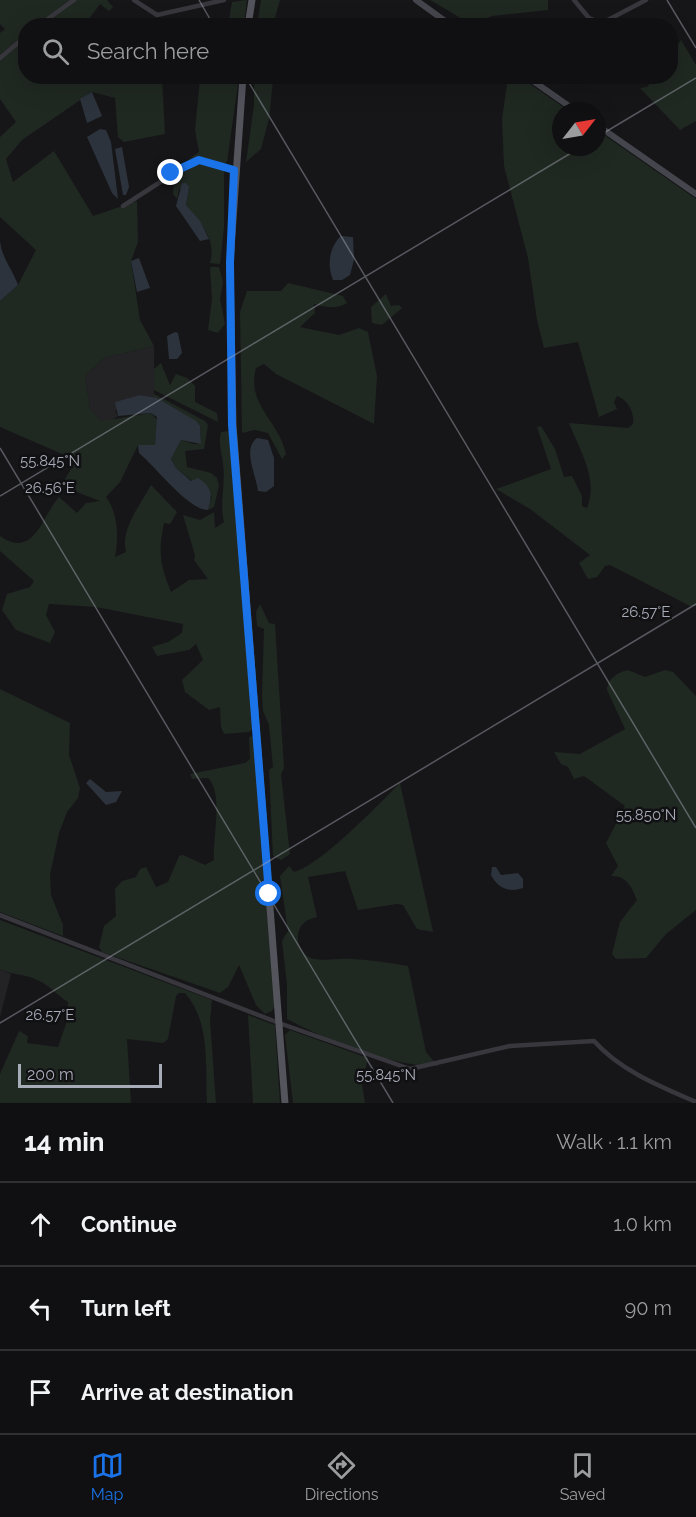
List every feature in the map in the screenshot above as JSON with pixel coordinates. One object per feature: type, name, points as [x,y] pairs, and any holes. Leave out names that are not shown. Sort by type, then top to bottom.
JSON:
[{"type":"main road","points":[[250,18],[252,0]]},
{"type":"main road","points":[[416,0],[441,18]]},
{"type":"main road","points":[[242,84],[234,170],[230,263],[232,425],[285,1103]]},
{"type":"main road","points":[[537,84],[563,102]]},
{"type":"main road","points":[[606,131],[696,194]]},
{"type":"street","points":[[49,18],[74,0]]},
{"type":"street","points":[[134,0],[157,15],[224,0]]},
{"type":"street","points":[[574,0],[589,18]]},
{"type":"street","points":[[613,18],[646,0]]},
{"type":"street","points":[[0,58],[18,43]]},
{"type":"street","points":[[123,206],[193,161],[206,161],[225,169],[234,170]]},
{"type":"street","points":[[0,915],[279,1023],[410,1069],[510,1046],[594,1041],[605,1053],[646,1080],[696,1102]]},
{"type":"shaded area","points":[[0,0],[107,0],[113,7],[109,11],[100,4],[90,18],[18,18],[18,40],[0,55],[0,33],[5,29],[0,24]]},
{"type":"shaded area","points":[[247,0],[245,18],[229,18],[232,2]]},
{"type":"shaded area","points":[[261,0],[280,0],[275,18],[258,18]]},
{"type":"shaded area","points":[[430,0],[548,0],[548,10],[487,18],[461,18]]},
{"type":"shaded area","points":[[681,40],[696,65],[696,121],[680,130],[640,88],[647,87],[649,84],[678,84],[678,44]]},
{"type":"shaded area","points":[[18,44],[18,84],[162,84],[165,134],[124,142],[118,137],[115,98],[92,92],[22,140],[6,159],[13,182],[54,151],[93,216],[137,201],[138,242],[131,261],[140,320],[154,346],[104,358],[85,376],[90,409],[102,421],[151,413],[158,421],[155,445],[138,445],[120,482],[106,497],[113,510],[116,526],[115,557],[126,552],[126,534],[137,508],[151,485],[177,512],[170,524],[164,523],[161,542],[162,566],[171,592],[189,580],[208,579],[194,560],[195,555],[183,515],[200,520],[214,512],[215,528],[224,522],[222,507],[224,472],[220,441],[221,432],[229,431],[254,728],[249,732],[224,734],[221,727],[220,707],[209,710],[185,692],[182,680],[203,660],[196,644],[189,650],[157,656],[152,647],[168,642],[182,633],[183,624],[96,607],[49,604],[46,615],[55,632],[50,643],[16,630],[2,610],[7,594],[30,587],[34,581],[0,551],[0,536],[12,542],[21,543],[29,539],[36,533],[59,497],[77,513],[86,503],[100,501],[61,486],[71,469],[69,457],[0,427],[0,301],[18,285],[36,250],[0,217],[0,137],[16,122],[0,99],[0,60]]},
{"type":"shaded area","points":[[200,84],[238,84],[227,162],[224,164],[224,227],[220,264],[210,263],[212,254],[209,238],[186,205],[189,187],[179,189],[177,199],[173,194],[175,180],[180,169],[199,152],[195,130]]},
{"type":"shaded area","points":[[254,84],[273,84],[269,119],[261,149],[246,162],[254,105]]},
{"type":"shaded area","points":[[507,84],[530,84],[556,102],[552,102],[552,156],[606,156],[606,136],[696,199],[696,606],[690,606],[610,565],[605,566],[597,577],[588,579],[579,563],[590,555],[530,509],[496,489],[551,469],[537,427],[541,426],[555,449],[564,477],[572,476],[582,496],[582,506],[587,508],[591,486],[589,475],[569,423],[628,428],[633,424],[632,411],[617,396],[614,402],[617,409],[599,417],[578,342],[544,348],[537,320],[528,258],[504,166],[502,119]]},
{"type":"shaded area","points":[[92,92],[102,116],[87,123],[80,99]]},
{"type":"shaded area","points":[[100,129],[106,130],[111,142],[118,199],[112,193],[87,137]]},
{"type":"shaded area","points":[[122,147],[129,187],[126,195],[123,195],[115,149]]},
{"type":"shaded area","points":[[182,183],[186,183],[189,187],[186,205],[200,221],[209,239],[200,241],[176,206]]},
{"type":"shaded area","points":[[341,236],[353,237],[354,260],[350,275],[342,280],[333,280],[330,256]]},
{"type":"shaded area","points":[[0,241],[18,285],[0,301]]},
{"type":"shaded area","points":[[139,258],[150,288],[137,292],[131,261]]},
{"type":"shaded area","points":[[210,267],[219,267],[223,282],[220,299],[225,324],[218,333],[208,330],[212,299]]},
{"type":"shaded area","points":[[288,283],[343,296],[347,303],[339,307],[314,304],[315,313],[300,327],[339,335],[359,328],[368,332],[377,376],[374,424],[276,374],[264,364],[256,368],[255,392],[282,442],[286,454],[282,459],[268,433],[255,430],[242,433],[240,312],[247,291],[281,291]]},
{"type":"shaded area","points":[[386,294],[391,306],[399,305],[402,308],[382,325],[372,323],[371,307]]},
{"type":"shaded area","points":[[178,333],[182,353],[177,359],[169,359],[167,336]]},
{"type":"shaded area","points":[[154,346],[154,398],[140,395],[115,411],[118,416],[111,421],[102,421],[90,409],[85,376],[104,358]]},
{"type":"shaded area","points":[[161,363],[170,385],[176,374],[187,378],[195,386],[195,402],[217,413],[218,422],[154,390],[154,369]]},
{"type":"shaded area","points":[[154,394],[205,421],[208,425],[204,449],[185,451],[187,467],[211,473],[217,478],[219,486],[214,507],[208,510],[212,497],[176,468],[171,459],[181,440],[201,444],[200,426],[154,398]]},
{"type":"shaded area","points":[[140,395],[157,398],[196,421],[200,426],[201,444],[181,440],[171,459],[176,468],[191,481],[198,478],[209,488],[211,500],[208,510],[200,508],[182,496],[139,453],[138,445],[155,445],[157,417],[151,413],[118,416],[115,402]]},
{"type":"shaded area","points":[[257,438],[268,440],[274,458],[274,486],[266,492],[258,491],[251,462],[251,449]]},
{"type":"shaded area","points":[[260,604],[269,623],[275,624],[284,768],[281,774],[290,854],[281,860],[273,856],[269,770],[273,767],[269,725],[263,711],[264,629],[257,626],[256,612]]},
{"type":"shaded area","points":[[628,670],[645,677],[665,670],[673,672],[696,696],[696,910],[666,934],[646,958],[616,959],[612,954],[620,922],[637,900],[625,880],[611,876],[618,866],[606,843],[625,806],[584,776],[574,779],[568,767],[561,764],[554,752],[580,754],[625,729],[607,686],[620,672]]},
{"type":"shaded area","points":[[0,689],[70,723],[69,755],[80,788],[78,798],[67,812],[59,833],[50,875],[51,895],[63,925],[63,936],[0,912]]},
{"type":"shaded area","points":[[254,736],[275,1005],[272,1011],[265,1014],[256,1005],[239,965],[228,987],[220,993],[102,952],[99,947],[104,926],[116,916],[115,889],[122,881],[136,877],[140,869],[146,867],[156,887],[168,882],[179,856],[183,855],[205,865],[214,860],[216,805],[213,785],[208,778],[192,779],[190,774],[245,763],[250,759],[249,737]]},
{"type":"shaded area","points":[[90,779],[106,792],[122,791],[116,802],[106,805],[86,783]]},
{"type":"shaded area","points":[[400,783],[433,932],[417,929],[403,905],[358,910],[345,871],[308,877],[317,917],[302,925],[298,939],[303,952],[314,959],[359,959],[408,966],[426,1052],[438,1066],[401,1062],[361,1051],[321,1036],[287,1019],[287,985],[282,941],[288,931],[280,876],[289,866],[294,872],[334,847]]},
{"type":"shaded area","points":[[492,867],[496,867],[501,875],[518,873],[523,879],[523,888],[508,890],[500,886],[491,875]]},
{"type":"shaded area","points":[[0,920],[212,1000],[210,1021],[216,1103],[207,1103],[205,1045],[199,1018],[185,993],[179,993],[176,996],[168,1039],[163,1043],[127,1039],[131,1103],[0,1103],[0,1074],[19,1031],[28,1036],[27,1043],[58,1047],[67,1021],[68,1002],[42,982],[0,969]]},
{"type":"shaded area","points":[[0,969],[11,974],[0,1017]]},
{"type":"shaded area","points":[[248,1015],[275,1025],[280,1103],[253,1103]]},
{"type":"shaded area","points":[[290,1030],[368,1058],[362,1084],[365,1103],[293,1103],[285,1035]]},
{"type":"route","points":[[171,173],[199,160],[234,170],[230,263],[232,425],[269,894]]}]
